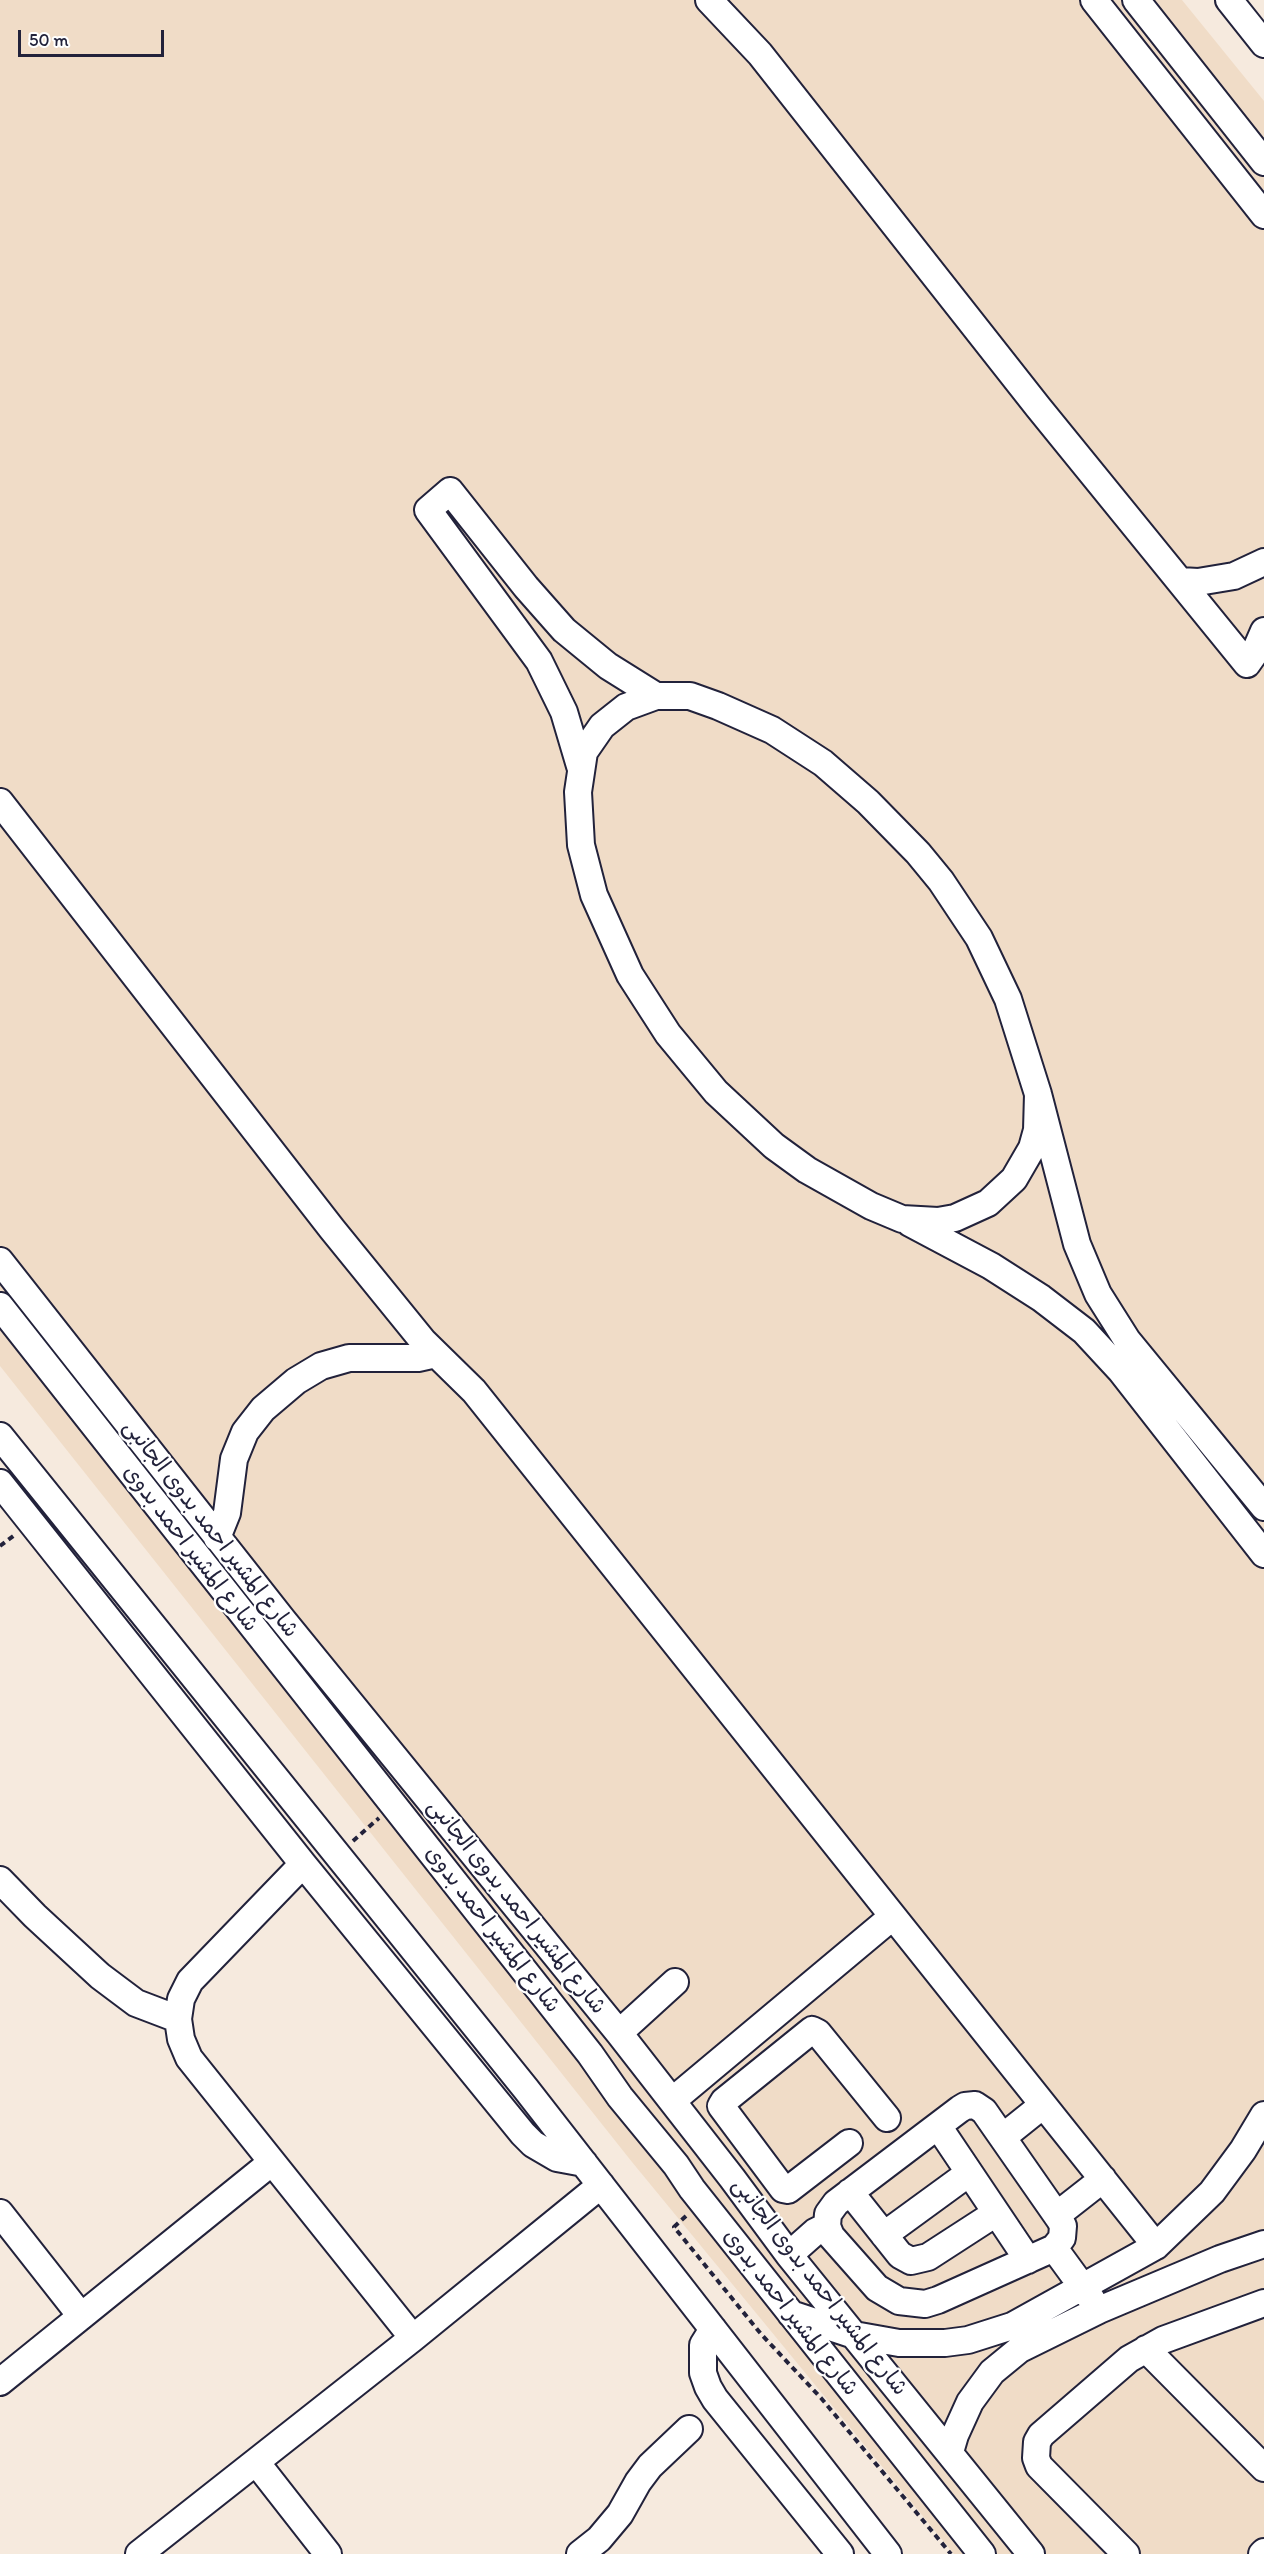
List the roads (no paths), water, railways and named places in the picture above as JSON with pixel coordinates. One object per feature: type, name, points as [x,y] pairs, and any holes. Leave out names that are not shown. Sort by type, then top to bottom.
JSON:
[{"type":"street","points":[[709,0],[760,54],[1038,407],[1247,664],[1264,631]]},
{"type":"street","points":[[1094,0],[1264,215]]},
{"type":"street","points":[[1136,0],[1264,162]]},
{"type":"street","points":[[1229,0],[1264,44]]},
{"type":"street","points":[[580,766],[564,712],[539,661],[428,510],[450,491],[557,623],[585,649],[631,682],[656,696]]},
{"type":"street","points":[[1180,582],[1198,582],[1233,576],[1264,562]]},
{"type":"street","points":[[502,609],[526,587]]},
{"type":"street","points":[[1264,1507],[1127,1340],[1098,1294],[1077,1244],[1038,1095],[1008,999],[989,958],[941,881],[902,836],[823,763],[772,730],[690,696],[656,696],[626,707],[602,726],[584,752],[580,766],[578,792],[580,836],[586,870],[594,895],[630,975],[668,1034],[716,1092],[774,1146],[838,1189],[902,1219],[991,1266],[1041,1298],[1084,1331],[1122,1371],[1264,1554]]},
{"type":"street","points":[[0,802],[332,1229],[436,1354],[474,1391],[1156,2246]]},
{"type":"street","points":[[902,1219],[938,1221],[955,1218],[988,1203],[1002,1192],[1014,1179],[1032,1148],[1037,1130],[1038,1095]]},
{"type":"street","name":"شارع المشير احمد بدوى الجانبى","points":[[0,1261],[282,1620],[618,2033],[732,2178],[789,2255],[1030,2554]]},
{"type":"street","name":"شارع المشير احمد بدوى","points":[[0,1306],[590,2054],[702,2202],[982,2554]]},
{"type":"street","points":[[217,1538],[227,1513],[234,1459],[245,1432],[263,1409],[296,1381],[321,1366],[349,1358],[418,1358],[436,1354]]},
{"type":"street","points":[[0,1436],[453,1997],[888,2554]]},
{"type":"street","points":[[0,1483],[427,2019],[533,2144],[557,2158],[584,2163]]},
{"type":"street","points":[[259,1637],[282,1620]]},
{"type":"street","points":[[303,1864],[190,1981],[181,1999],[178,2019],[181,2039],[189,2058],[413,2338]]},
{"type":"street","points":[[0,1880],[100,1976],[136,2003],[178,2019]]},
{"type":"street","points":[[672,2101],[892,1917]]},
{"type":"street","points":[[618,2033],[675,1982]]},
{"type":"street","points":[[427,2019],[453,1997]]},
{"type":"street","points":[[849,2143],[788,2190],[778,2184],[721,2106],[724,2101],[812,2030],[818,2033],[887,2118]]},
{"type":"street","points":[[975,2105],[984,2111],[1003,2137],[1063,2226],[1063,2232],[1054,2248],[938,2300],[912,2304],[893,2299],[877,2288],[831,2236],[827,2226],[831,2208],[965,2106],[975,2105]]},
{"type":"street","points":[[1003,2137],[1043,2105]]},
{"type":"street","points":[[791,2314],[876,2340],[910,2344],[968,2340],[1012,2326],[1156,2246],[1212,2192],[1243,2150],[1264,2115]]},
{"type":"street","points":[[938,2126],[1028,2260]]},
{"type":"street","points":[[732,2178],[757,2157]]},
{"type":"street","points":[[0,2382],[272,2162]]},
{"type":"street","points":[[884,2235],[969,2173]]},
{"type":"street","points":[[1057,2215],[1103,2179]]},
{"type":"street","points":[[140,2554],[413,2338],[601,2185]]},
{"type":"street","points":[[850,2192],[905,2258],[922,2260],[996,2213]]},
{"type":"street","points":[[0,2213],[81,2316]]},
{"type":"street","points":[[789,2255],[815,2232],[827,2226]]},
{"type":"street","points":[[950,2452],[958,2426],[970,2402],[999,2366],[1036,2339],[1220,2259],[1264,2244]]},
{"type":"street","points":[[1054,2248],[1099,2310]]},
{"type":"street","points":[[1126,2554],[1040,2466],[1036,2450],[1041,2435],[1129,2359],[1163,2340],[1264,2303]]},
{"type":"street","points":[[713,2329],[703,2346],[703,2373],[708,2387],[715,2399],[840,2554]]},
{"type":"street","points":[[1146,2349],[1264,2468]]},
{"type":"street","points":[[580,2554],[599,2539],[620,2514],[650,2466],[689,2429]]},
{"type":"street","points":[[256,2462],[328,2554]]}]
